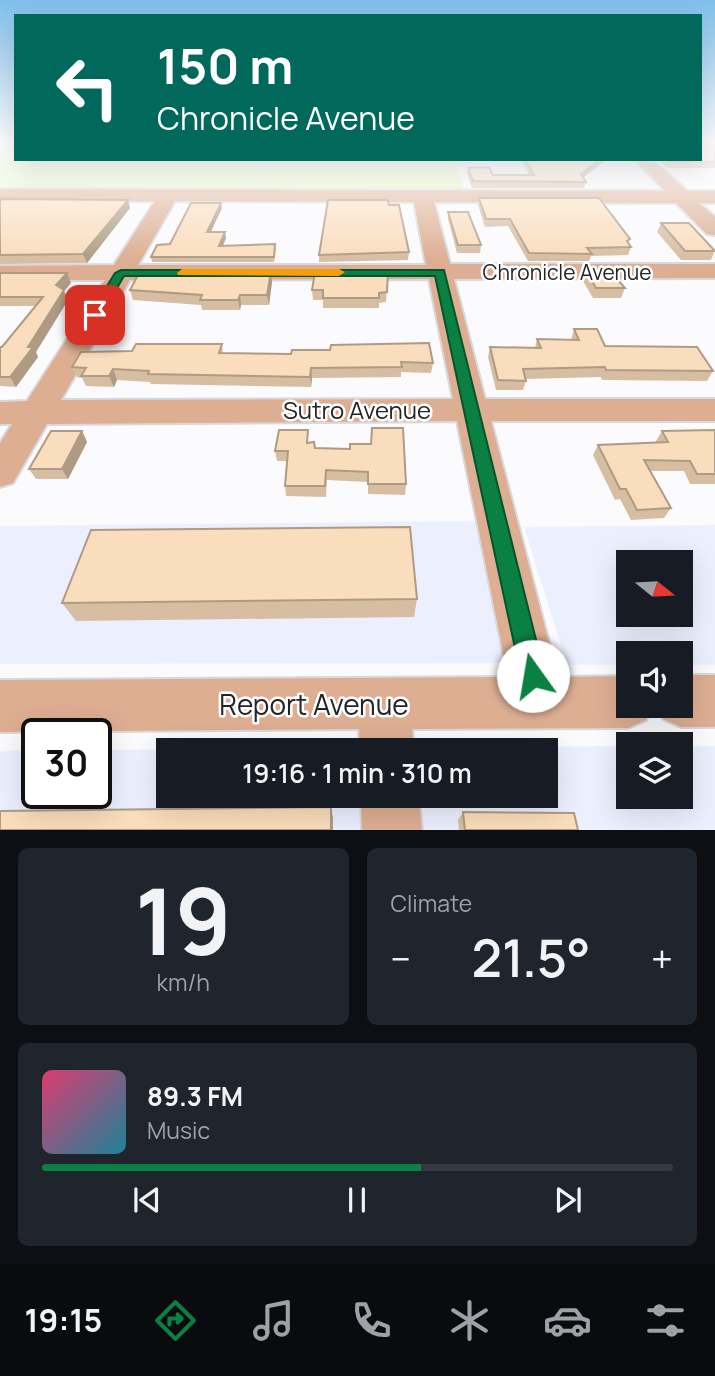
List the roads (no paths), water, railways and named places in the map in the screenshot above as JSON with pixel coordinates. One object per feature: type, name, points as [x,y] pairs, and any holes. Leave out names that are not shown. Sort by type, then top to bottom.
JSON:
[{"type":"street","points":[[666,183],[715,229]]},
{"type":"street","points":[[0,195],[715,197]]},
{"type":"street","points":[[0,473],[169,195]]},
{"type":"street","points":[[422,195],[474,409],[539,702]]},
{"type":"street","name":"Chronicle Avenue","points":[[0,273],[715,271]]},
{"type":"street","name":"Sutro Avenue","points":[[0,413],[715,410]]},
{"type":"street","points":[[693,701],[715,701]]},
{"type":"street","name":"Report Avenue","points":[[0,706],[385,727],[539,702],[616,702]]},
{"type":"street","points":[[391,808],[392,830]]}]
